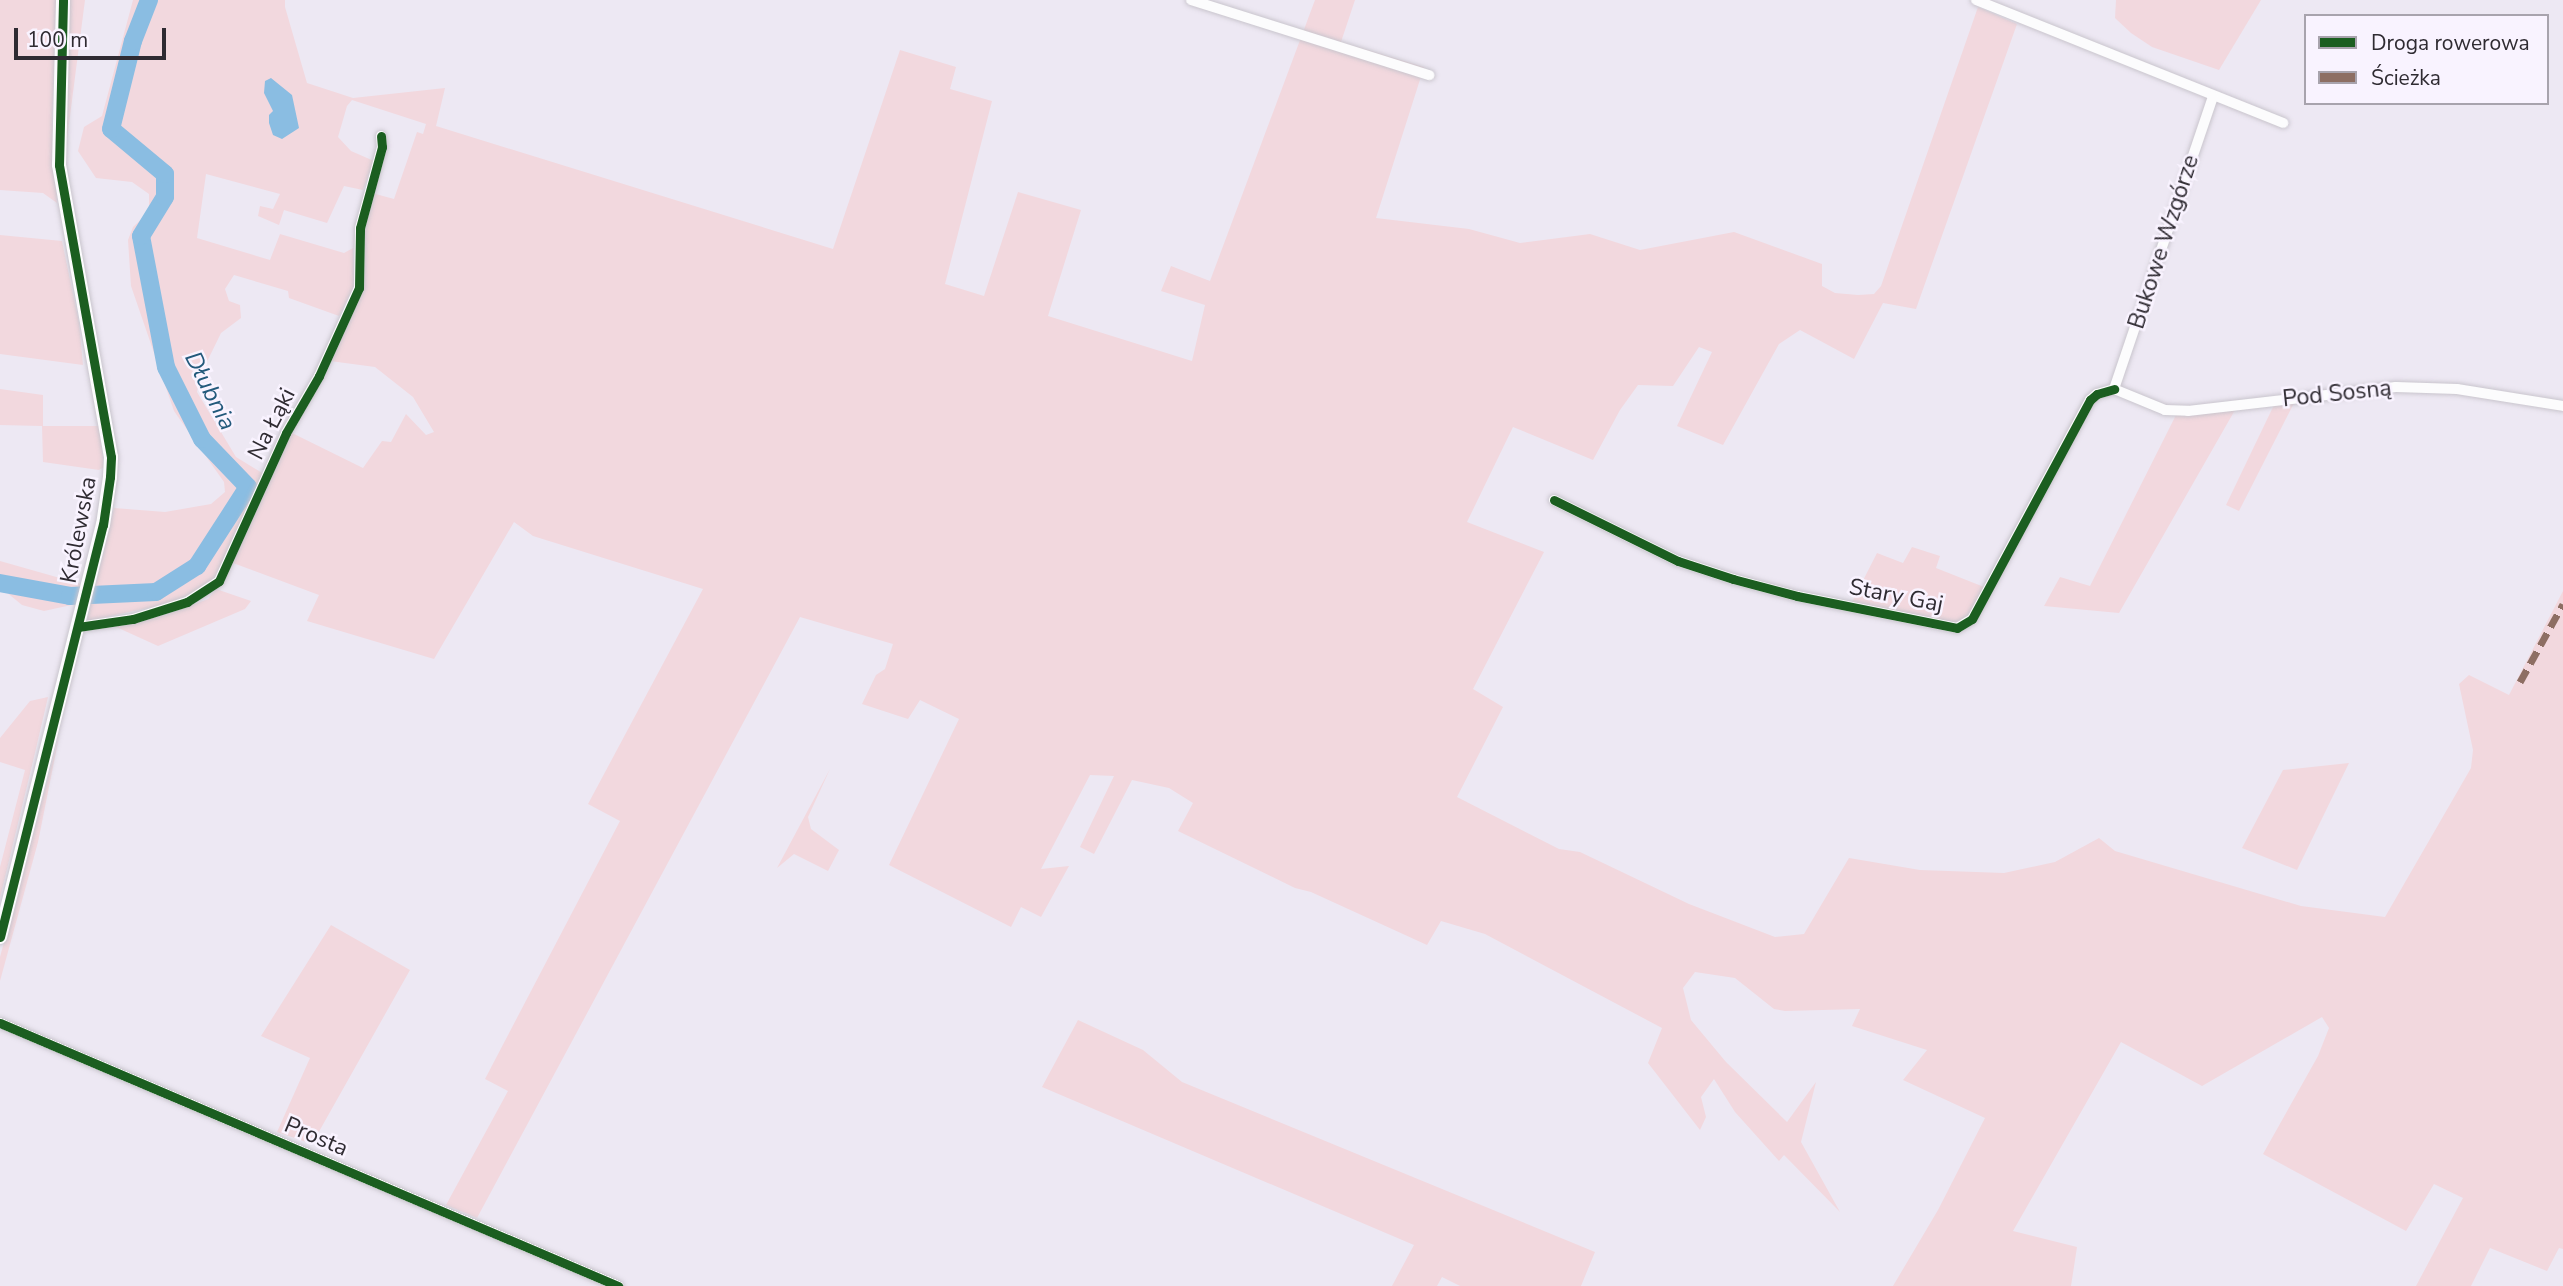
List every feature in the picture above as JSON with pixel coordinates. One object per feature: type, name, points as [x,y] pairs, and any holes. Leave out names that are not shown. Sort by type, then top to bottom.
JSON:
[{"type":"street","name":"Królewska","points":[[0,937],[103,525],[111,457],[59,165],[63,0]]},
{"type":"street","points":[[1191,0],[1429,75]]},
{"type":"street","points":[[1976,0],[2283,123]]},
{"type":"street","name":"Bukowe Wzgórze","points":[[2114,389],[2213,96]]},
{"type":"street","name":"Na Łąki","points":[[79,621],[133,619],[187,602],[219,581],[286,433],[319,376],[359,288],[360,228],[382,147],[381,136]]},
{"type":"street","name":"Pod Sosną","points":[[2114,389],[2165,410],[2189,411],[2396,387],[2457,389],[2563,406]]},
{"type":"street","name":"Stary Gaj","points":[[1553,500],[1678,561],[1733,579],[1797,596],[1957,628],[1972,619],[2090,400],[2097,394],[2114,389]]},
{"type":"street","name":"Prosta","points":[[0,1023],[618,1286]]},
{"type":"shaded area","points":[[0,0],[57,0],[52,117],[57,203],[43,193],[0,190]]},
{"type":"shaded area","points":[[69,0],[85,0],[67,139],[63,114]]},
{"type":"shaded area","points":[[133,0],[285,0],[307,83],[353,98],[445,88],[436,126],[833,249],[900,50],[956,67],[950,89],[992,101],[945,284],[984,296],[1018,192],[1081,210],[1048,316],[1192,361],[1205,305],[1161,291],[1171,266],[1210,281],[1315,0],[1355,0],[1341,42],[1424,67],[1376,218],[1469,229],[1520,243],[1590,234],[1640,250],[1734,232],[1822,264],[1822,286],[1835,293],[1858,295],[1874,294],[1881,286],[1978,7],[2017,24],[1916,309],[1883,303],[1854,359],[1800,330],[1779,344],[1723,445],[1677,426],[1712,352],[1699,347],[1673,386],[1638,385],[1620,410],[1593,460],[1513,427],[1467,522],[1544,552],[1473,689],[1503,707],[1457,797],[1559,849],[1580,852],[1689,904],[1775,937],[1804,934],[1849,858],[1920,870],[2004,873],[2055,862],[2099,838],[2115,851],[2301,906],[2385,917],[2471,768],[2473,750],[2459,684],[2469,675],[2509,695],[2563,591],[2563,1249],[2559,1248],[2547,1271],[2490,1248],[2471,1286],[2416,1286],[2463,1198],[2434,1184],[2406,1231],[2263,1154],[2318,1056],[2329,1028],[2322,1017],[2202,1086],[2121,1042],[2013,1231],[2077,1247],[2071,1286],[1893,1286],[1938,1210],[1985,1118],[1903,1080],[1927,1050],[1852,1026],[1860,1009],[1774,1009],[1735,978],[1695,972],[1683,988],[1691,1020],[1726,1062],[1787,1122],[1816,1082],[1801,1142],[1840,1212],[1784,1155],[1779,1161],[1735,1112],[1714,1079],[1701,1097],[1706,1117],[1700,1130],[1648,1063],[1662,1028],[1485,934],[1441,921],[1427,945],[1311,892],[1295,888],[1178,831],[1193,803],[1169,788],[1132,780],[1094,854],[1080,847],[1114,776],[1090,775],[1041,869],[1069,866],[1041,917],[1021,907],[1011,927],[889,865],[959,719],[920,700],[908,719],[862,704],[876,675],[885,669],[893,644],[800,617],[477,1218],[446,1205],[508,1091],[485,1079],[620,821],[588,804],[703,589],[533,536],[514,522],[434,659],[307,621],[319,595],[233,563],[290,432],[363,468],[382,441],[391,442],[406,414],[426,435],[434,432],[413,397],[375,367],[330,361],[364,286],[363,228],[372,193],[394,199],[417,132],[423,134],[426,124],[352,100],[347,106],[338,137],[351,151],[374,161],[363,190],[344,186],[327,223],[284,210],[279,225],[258,216],[260,206],[273,209],[280,194],[206,174],[197,238],[270,260],[280,234],[344,253],[353,248],[354,286],[339,316],[289,298],[288,291],[234,275],[225,289],[229,301],[240,305],[241,318],[221,333],[200,376],[197,392],[236,457],[264,474],[210,587],[162,605],[87,621],[114,508],[165,512],[211,504],[225,492],[224,482],[174,411],[131,286],[128,240],[133,227],[149,212],[149,194],[132,182],[96,178],[78,151],[84,127],[102,116]]},
{"type":"shaded area","points":[[2116,0],[2261,0],[2219,70],[2152,47],[2131,33],[2115,18]]},
{"type":"shaded area","points":[[0,235],[62,241],[79,323],[83,365],[0,354]]},
{"type":"shaded area","points":[[0,389],[43,395],[43,426],[99,426],[104,467],[99,470],[43,462],[42,426],[0,425]]},
{"type":"shaded area","points":[[2294,403],[2239,511],[2226,505],[2274,405]]},
{"type":"shaded area","points":[[2235,410],[2119,613],[2044,606],[2060,577],[2090,586],[2176,415]]},
{"type":"shaded area","points":[[1912,547],[1940,556],[1936,568],[1984,587],[1968,618],[1955,624],[1851,604],[1877,553],[1903,563]]},
{"type":"shaded area","points":[[0,561],[81,584],[76,604],[44,611],[22,605],[0,587]]},
{"type":"shaded area","points":[[216,589],[251,601],[245,609],[158,646],[114,626],[166,615],[208,599]]},
{"type":"shaded area","points":[[48,697],[0,898],[0,867],[25,770],[0,762],[0,738],[30,701]]},
{"type":"shaded area","points":[[59,737],[38,842],[0,981],[0,957]]},
{"type":"shaded area","points":[[2349,763],[2297,870],[2242,848],[2283,770]]},
{"type":"shaded area","points":[[830,769],[808,817],[811,829],[839,850],[828,871],[794,854],[777,868]]},
{"type":"shaded area","points":[[331,925],[410,970],[312,1144],[277,1132],[310,1058],[261,1036]]},
{"type":"shaded area","points":[[1078,1020],[1143,1050],[1182,1082],[1595,1252],[1581,1286],[1460,1286],[1442,1277],[1437,1286],[1392,1286],[1414,1245],[1042,1087]]},
{"type":"water","points":[[271,78],[292,95],[299,128],[282,139],[273,135],[269,123],[269,115],[273,111],[264,93],[265,81]]},
{"type":"waterway","name":"Dłubnia","points":[[0,583],[70,596],[156,592],[197,566],[248,487],[202,439],[166,367],[141,236],[165,197],[165,174],[111,129],[133,41],[149,0]]},
{"type":"marked path","points":[[2520,682],[2563,604]]},
{"type":"cycle path","points":[[0,937],[103,525],[110,477],[111,457],[59,165],[63,0]]},
{"type":"cycle path","points":[[78,627],[133,619],[187,602],[219,581],[286,433],[319,376],[359,288],[360,228],[382,147],[381,136]]},
{"type":"cycle path","points":[[1554,500],[1678,561],[1733,579],[1797,596],[1957,628],[1972,619],[2090,400],[2097,394],[2114,389]]},
{"type":"cycle path","points":[[0,1023],[618,1286]]}]
